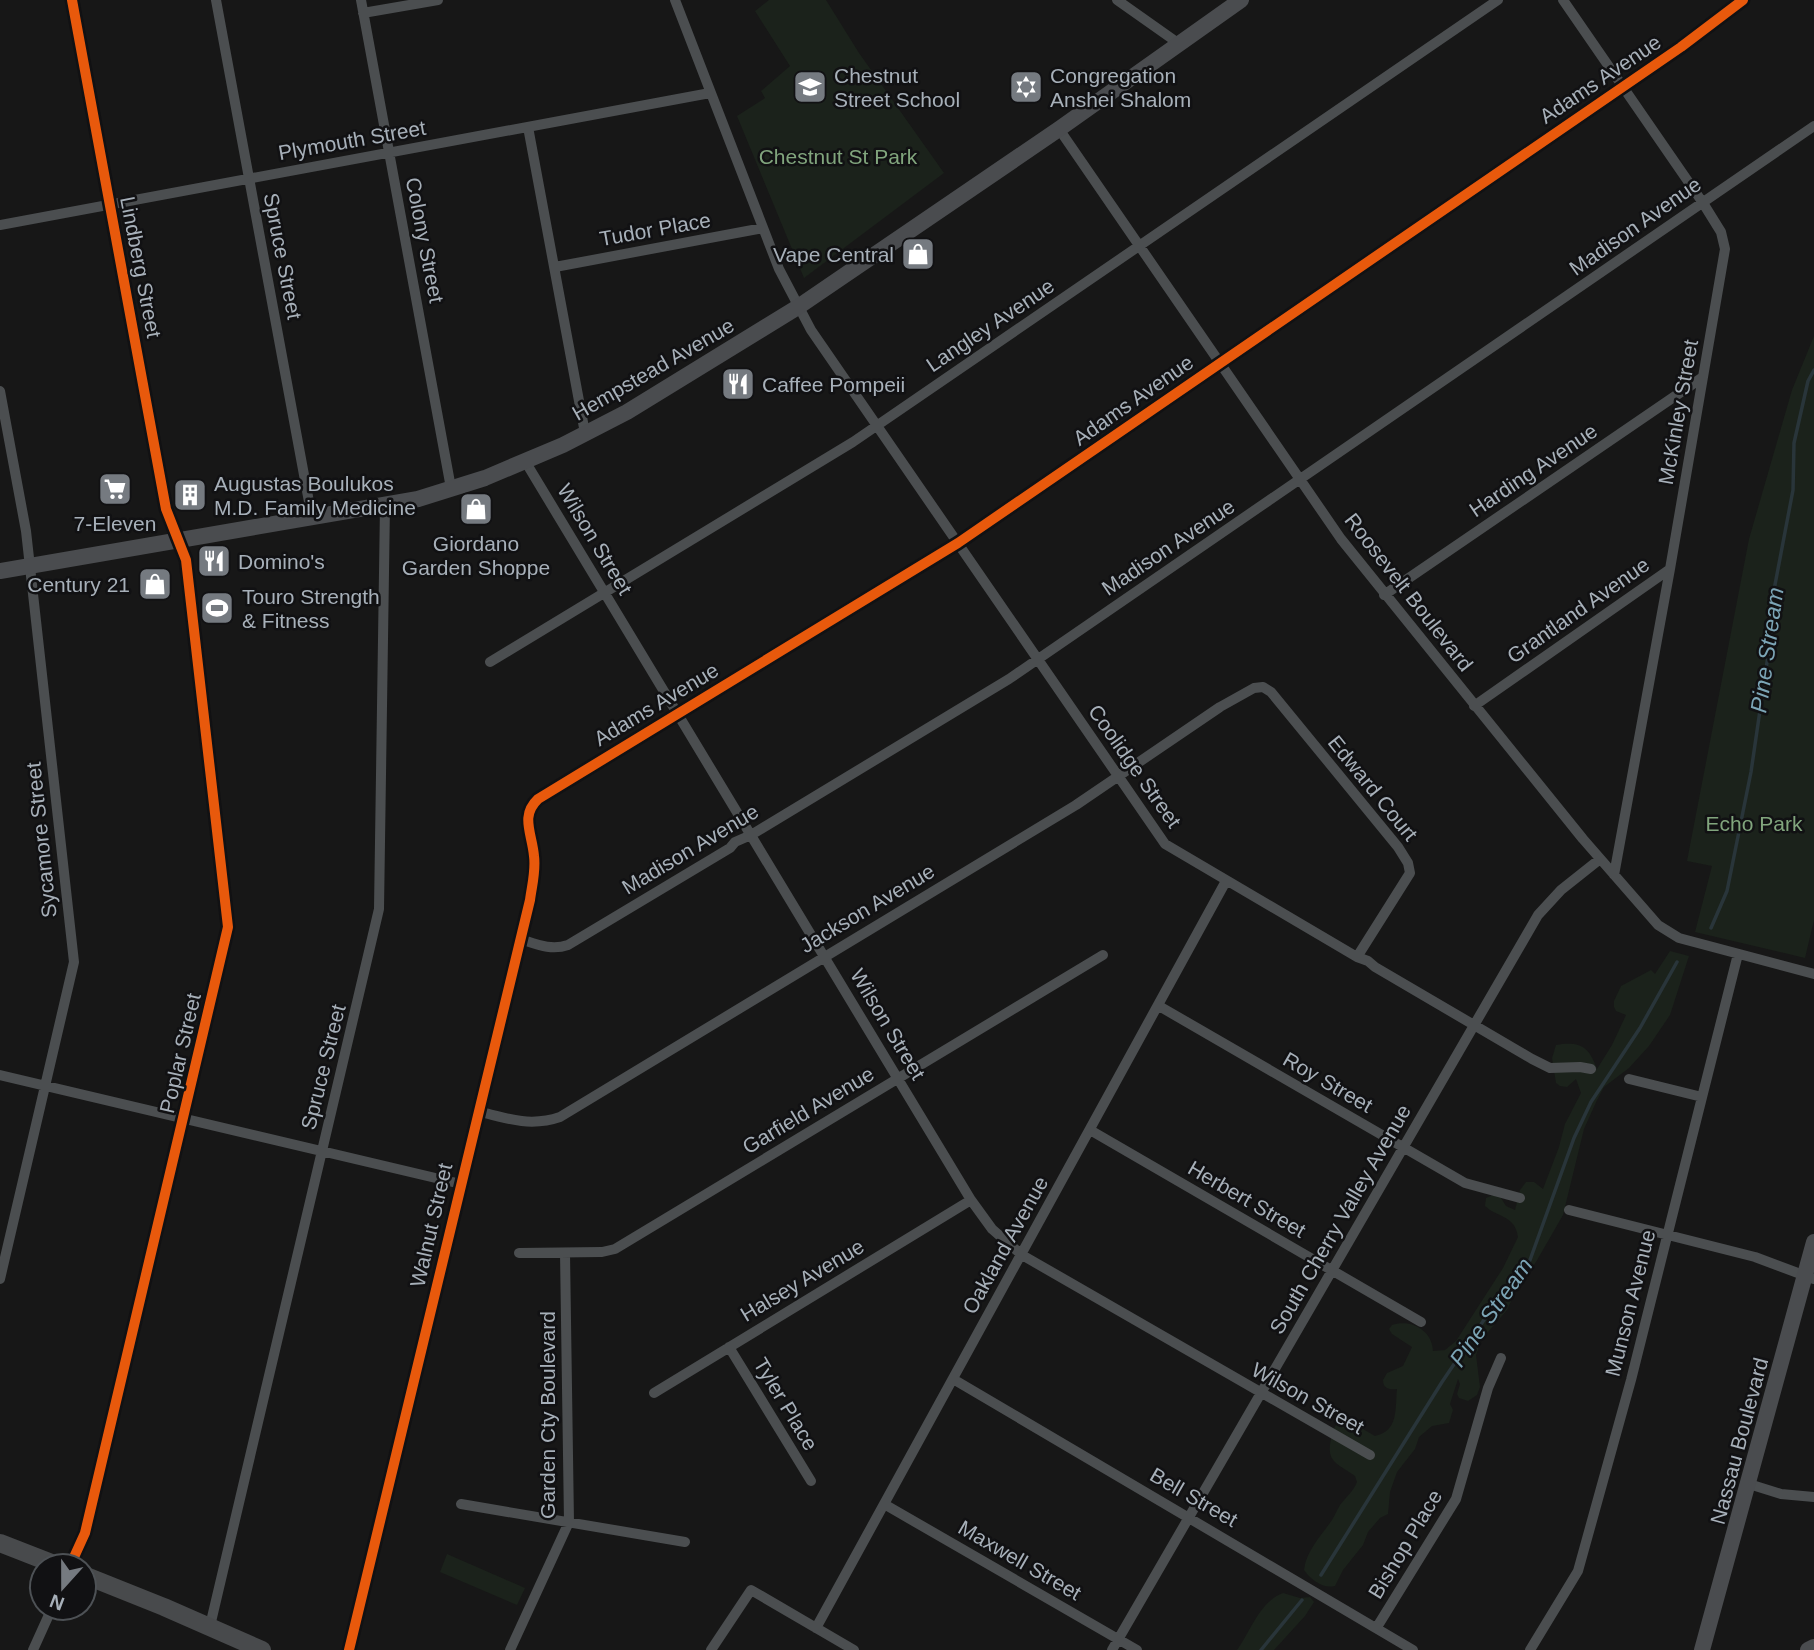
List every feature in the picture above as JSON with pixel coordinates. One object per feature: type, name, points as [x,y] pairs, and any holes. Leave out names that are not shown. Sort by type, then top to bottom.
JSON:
[{"type":"main road","name":"Hempstead Avenue","points":[[0,571],[418,499],[485,478],[525,461],[627,412],[799,307],[1059,129],[1241,0]]},
{"type":"main road","name":"Nassau Boulevard","points":[[1702,1650],[1810,1277],[1814,1242]]},
{"type":"main road","points":[[0,1544],[28,1554]]},
{"type":"main road","points":[[98,1582],[262,1650]]},
{"type":"main road","points":[[1808,1650],[1814,1647]]},
{"type":"street","name":"Lindberg Street","points":[[72,0],[166,509],[179,540]]},
{"type":"street","name":"Spruce Street","points":[[216,0],[312,518]]},
{"type":"street","name":"Colony Street","points":[[361,0],[452,488]]},
{"type":"street","points":[[363,13],[438,0]]},
{"type":"street","name":"Coolidge Street","points":[[675,0],[779,269],[811,330],[1166,844],[1550,1068],[1591,1069]]},
{"type":"street","points":[[1117,0],[1178,43]]},
{"type":"street","name":"Langley Avenue","points":[[490,663],[877,425],[1498,0]]},
{"type":"street","name":"McKinley Street","points":[[1563,0],[1703,203],[1721,232],[1725,249],[1614,875]]},
{"type":"street","name":"Adams Avenue","points":[[529,807],[958,543],[1681,47],[1743,0]]},
{"type":"street","name":"Plymouth Street","points":[[0,225],[710,93]]},
{"type":"street","name":"Madison Avenue","points":[[520,939],[547,947],[568,945],[997,686],[1814,126]]},
{"type":"street","points":[[528,127],[585,433]]},
{"type":"street","name":"Roosevelt Boulevard","points":[[1059,129],[1341,540],[1474,706],[1658,925],[1670,935],[1814,974]]},
{"type":"street","name":"Tudor Place","points":[[555,267],[763,228]]},
{"type":"street","name":"Harding Avenue","points":[[1384,595],[1703,377]]},
{"type":"street","name":"Sycamore Street","points":[[0,391],[26,531],[74,962],[0,1279]]},
{"type":"street","name":"Wilson Street","points":[[525,461],[971,1200],[992,1229],[1021,1255],[1370,1455]]},
{"type":"street","name":"Spruce Street","points":[[209,1626],[379,909],[385,505]]},
{"type":"street","name":"Poplar Street","points":[[76,1552],[85,1533],[228,927],[186,559],[179,540]]},
{"type":"street","name":"Grantland Avenue","points":[[1474,706],[1670,569]]},
{"type":"street","name":"Jackson Avenue","points":[[478,1111],[525,1123],[547,1122],[560,1116],[1119,777],[1220,707],[1254,688],[1263,687]]},
{"type":"street","name":"Edward Court","points":[[1263,687],[1271,692],[1408,863],[1410,873],[1357,957]]},
{"type":"street","name":"Walnut Street","points":[[349,1650],[520,939],[534,873],[534,856],[527,818],[529,807]]},
{"type":"street","name":"South Cherry Valley Avenue","points":[[1112,1650],[1538,915],[1561,890],[1600,859]]},
{"type":"street","name":"Oakland Avenue","points":[[816,1628],[1226,881]]},
{"type":"street","name":"Munson Avenue","points":[[1530,1650],[1578,1572],[1631,1380],[1738,954]]},
{"type":"street","name":"Garfield Avenue","points":[[519,1253],[603,1252],[615,1249],[1104,955]]},
{"type":"street","name":"Roy Street","points":[[1159,1006],[1465,1183],[1520,1198]]},
{"type":"street","points":[[0,1075],[460,1185]]},
{"type":"street","points":[[1629,1079],[1702,1097]]},
{"type":"street","name":"Herbert Street","points":[[1090,1130],[1421,1322]]},
{"type":"street","name":"Halsey Avenue","points":[[654,1393],[971,1200]]},
{"type":"street","points":[[1569,1210],[1755,1257],[1810,1277]]},
{"type":"street","name":"Garden Cty Boulevard","points":[[510,1650],[569,1522],[565,1253]]},
{"type":"street","name":"Tyler Place","points":[[729,1347],[811,1481]]},
{"type":"street","name":"Bishop Place","points":[[1377,1627],[1455,1499],[1488,1388],[1501,1358]]},
{"type":"street","name":"Bell Street","points":[[953,1379],[1413,1650]]},
{"type":"street","points":[[1749,1484],[1781,1494],[1814,1497]]},
{"type":"street","points":[[461,1504],[685,1542]]},
{"type":"street","name":"Maxwell Street","points":[[884,1504],[1137,1650]]},
{"type":"street","points":[[711,1650],[751,1590],[854,1650]]},
{"type":"street","points":[[33,1650],[46,1622]]},
{"type":"green space","name":"Chestnut St Park","points":[[769,0],[826,0],[859,53],[944,173],[804,278],[737,116],[765,98],[761,91],[790,66],[755,11]]},
{"type":"green space","name":"Echo Park","points":[[1814,336],[1814,920],[1805,958],[1695,932],[1712,866],[1687,861],[1749,539],[1792,390]]},
{"type":"green space","points":[[1670,951],[1689,956],[1670,1015],[1649,1046],[1629,1068],[1604,1087],[1597,1100],[1584,1129],[1563,1215],[1536,1262],[1519,1284],[1507,1310],[1482,1339],[1476,1355],[1480,1387],[1477,1395],[1468,1401],[1459,1398],[1458,1379],[1450,1404],[1453,1410],[1449,1423],[1432,1426],[1419,1437],[1415,1449],[1397,1472],[1390,1492],[1388,1514],[1380,1518],[1368,1532],[1363,1545],[1343,1570],[1335,1586],[1318,1583],[1304,1570],[1305,1563],[1357,1482],[1355,1476],[1337,1464],[1331,1456],[1330,1444],[1334,1428],[1342,1421],[1349,1421],[1375,1436],[1388,1429],[1394,1418],[1397,1389],[1387,1388],[1383,1380],[1387,1373],[1403,1366],[1412,1347],[1389,1329],[1392,1325],[1399,1324],[1419,1328],[1429,1337],[1433,1351],[1445,1350],[1456,1341],[1503,1268],[1518,1237],[1510,1221],[1485,1206],[1486,1198],[1493,1195],[1501,1198],[1506,1206],[1515,1210],[1520,1190],[1526,1182],[1534,1182],[1543,1189],[1565,1124],[1581,1093],[1576,1079],[1567,1087],[1556,1083],[1552,1058],[1556,1045],[1572,1044],[1583,1047],[1591,1055],[1597,1069],[1626,1015],[1616,1011],[1614,1007],[1621,986],[1651,970],[1655,974]]},
{"type":"green space","points":[[447,1554],[525,1588],[517,1605],[440,1572]]},
{"type":"green space","points":[[1283,1593],[1300,1598],[1310,1597],[1314,1602],[1274,1650],[1237,1650],[1262,1610]]},
{"type":"waterway","name":"Pine Stream","points":[[1711,928],[1727,891],[1751,772],[1771,635],[1774,590],[1793,490],[1794,443],[1808,381],[1814,370]]},
{"type":"waterway","name":"Pine Stream","points":[[1321,1575],[1442,1382],[1490,1311],[1518,1279],[1530,1260],[1574,1138],[1591,1102],[1640,1028],[1677,962]]},
{"type":"waterway","name":"Pine Stream","points":[[1261,1650],[1302,1600]]},
{"type":"cycle path","points":[[72,0],[166,509],[186,560],[228,927],[85,1533],[76,1552]]},
{"type":"cycle path","points":[[349,1650],[530,900],[534,862],[528,818],[538,799],[958,543],[1681,47],[1743,0]]},
{"type":"place","name":"Chestnut Street School","points":[[810,87]]},
{"type":"place","name":"Congregation Anshei Shalom","points":[[1026,87]]},
{"type":"place","name":"Vape Central","points":[[918,254]]},
{"type":"place","name":"Caffee Pompeii","points":[[738,384]]},
{"type":"place","name":"7-Eleven","points":[[115,489]]},
{"type":"place","name":"Augustas Boulukos M.D. Family Medicine","points":[[190,495]]},
{"type":"place","name":"Giordano Garden Shoppe","points":[[476,509]]},
{"type":"place","name":"Domino's","points":[[214,561]]},
{"type":"place","name":"Century 21","points":[[155,584]]},
{"type":"place","name":"Touro Strength & Fitness","points":[[217,608]]}]
